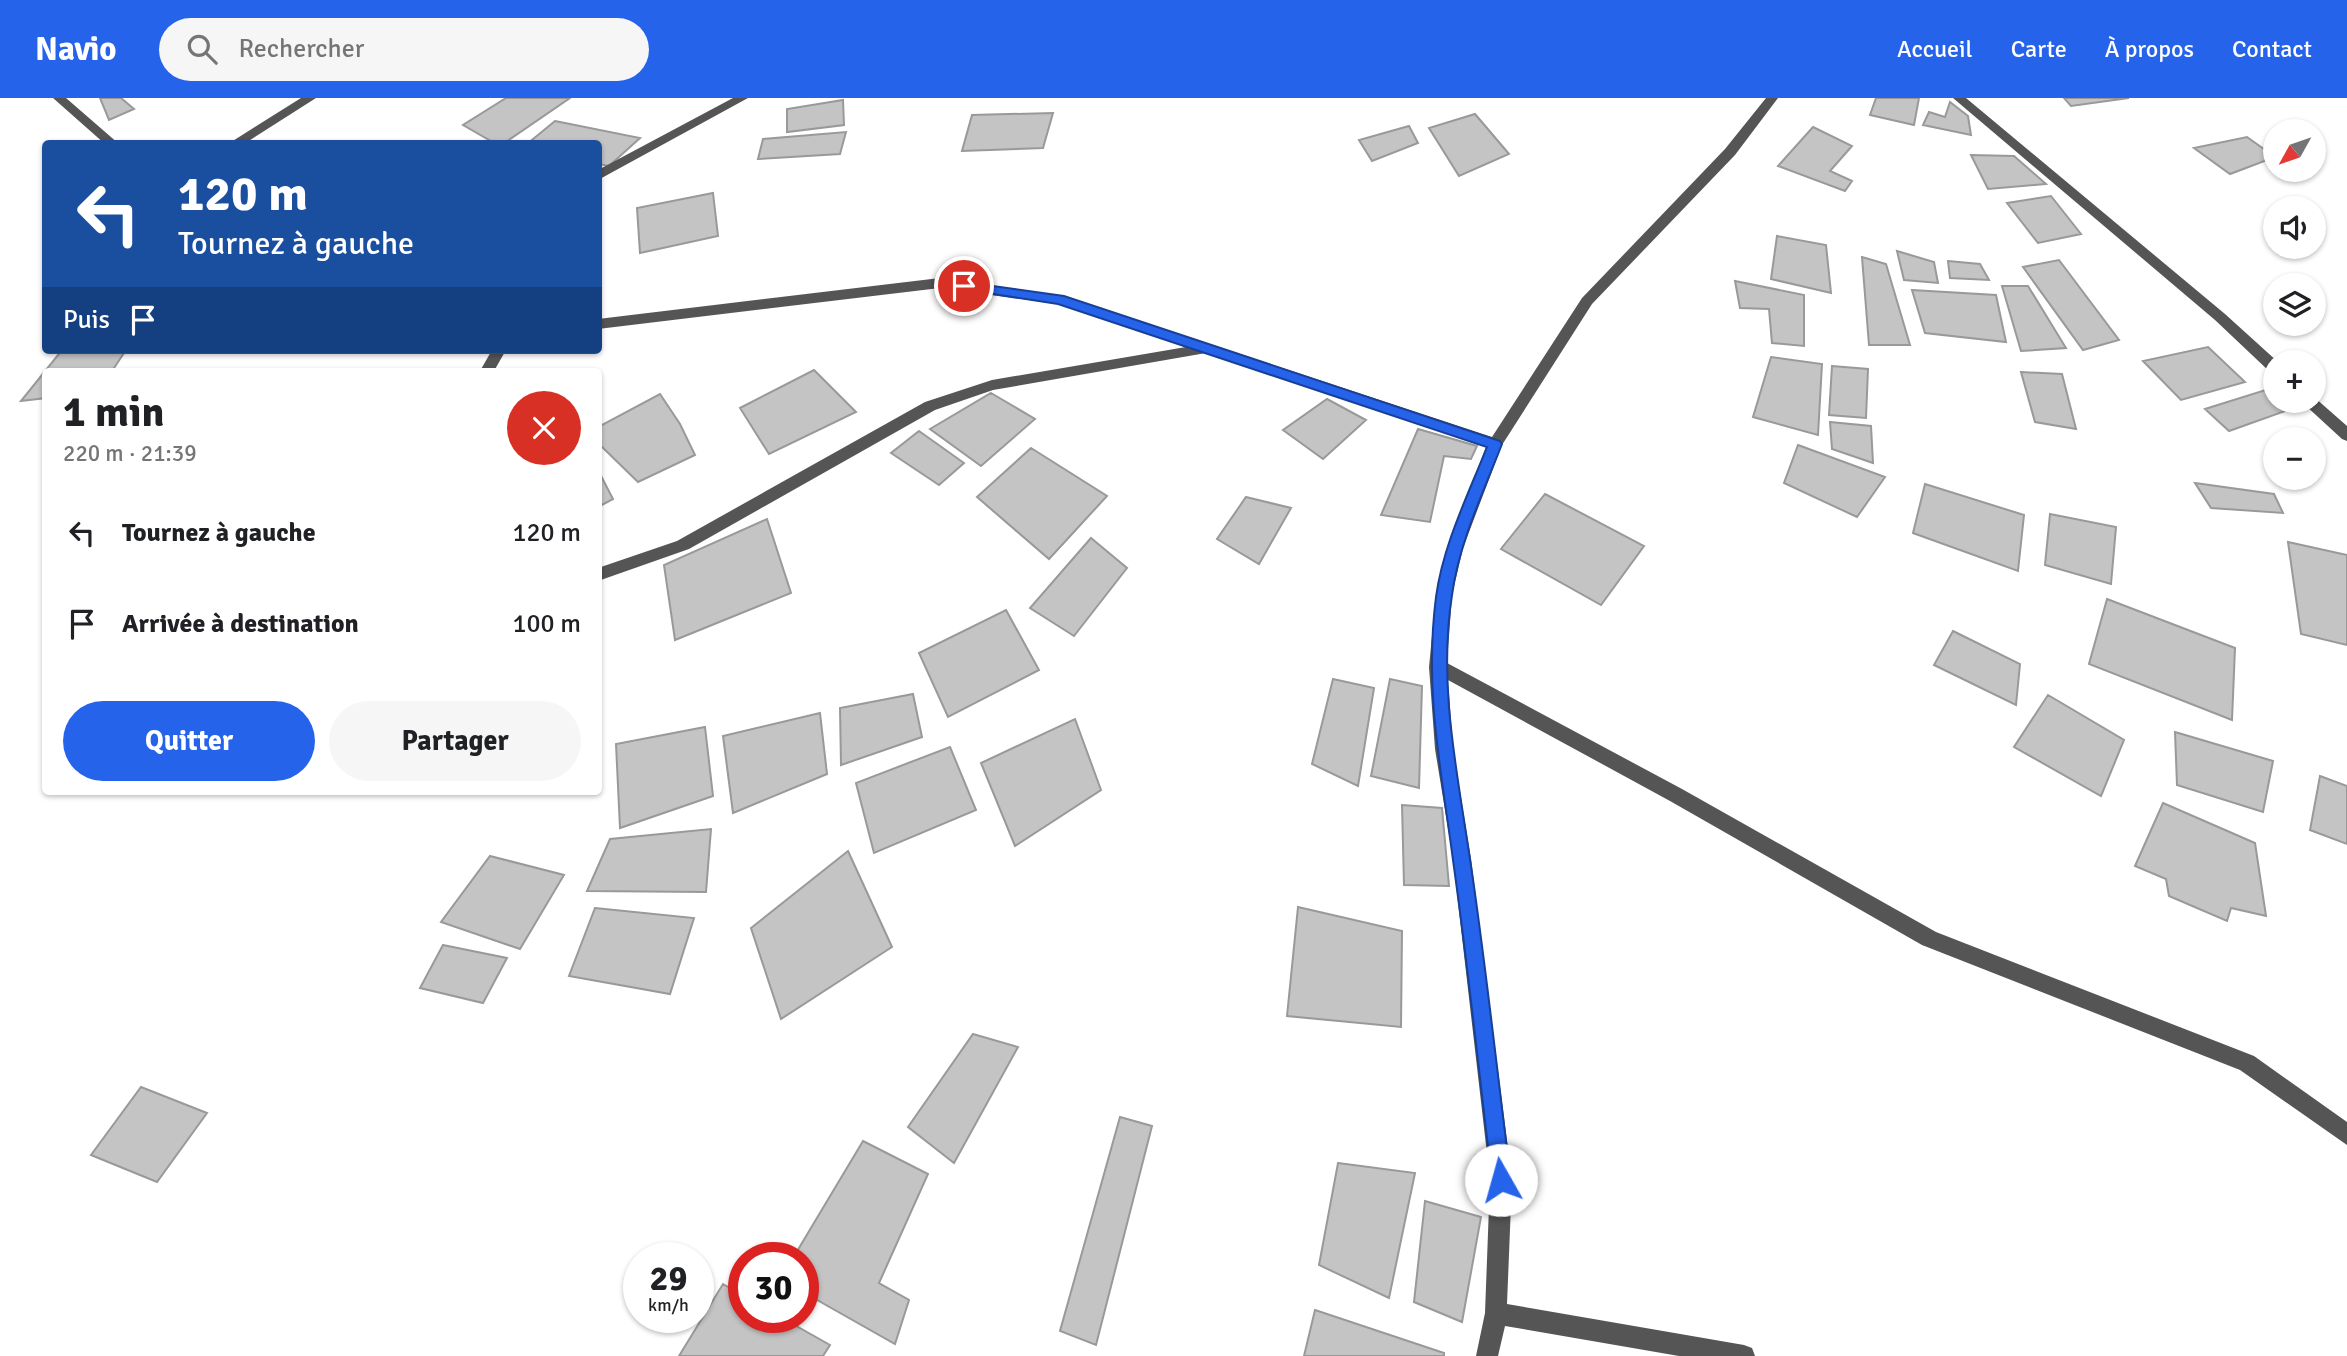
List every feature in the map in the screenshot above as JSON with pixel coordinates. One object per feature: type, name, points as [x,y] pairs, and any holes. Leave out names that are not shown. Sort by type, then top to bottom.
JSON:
[{"type":"street","points":[[60,98],[108,140]]},
{"type":"street","points":[[241,140],[310,98]]},
{"type":"street","points":[[602,174],[742,98]]},
{"type":"street","points":[[1487,1356],[1496,1313],[1501,1180],[1462,859],[1444,749],[1438,667],[1444,595],[1455,548],[1495,444],[1587,301],[1730,152],[1772,98]]},
{"type":"street","points":[[1959,98],[2220,317],[2263,357]]},
{"type":"street","points":[[602,324],[940,283],[1059,299],[1495,444]]},
{"type":"street","points":[[602,574],[682,545],[930,406],[992,385],[1206,348]]},
{"type":"street","points":[[2323,413],[2347,435]]},
{"type":"street","points":[[1438,667],[1676,795],[1929,939],[2248,1063],[2347,1135]]},
{"type":"street","points":[[1496,1313],[1744,1356]]},
{"type":"building","points":[[100,98],[121,98],[134,109],[109,120]]},
{"type":"building","points":[[506,98],[570,98],[509,140],[489,140],[463,125]]},
{"type":"building","points":[[1876,98],[1919,98],[1914,125],[1870,115]]},
{"type":"building","points":[[2064,98],[2129,98],[2071,106]]},
{"type":"building","points":[[843,100],[844,125],[787,132],[787,109]]},
{"type":"building","points":[[1950,102],[1968,116],[1971,135],[1923,125],[1929,112],[1945,117]]},
{"type":"building","points":[[1053,113],[1043,148],[962,151],[972,115]]},
{"type":"building","points":[[1475,114],[1509,154],[1459,176],[1429,128]]},
{"type":"building","points":[[555,121],[640,138],[609,166],[602,165],[602,140],[532,140]]},
{"type":"building","points":[[1409,126],[1418,143],[1372,161],[1359,140]]},
{"type":"building","points":[[1813,127],[1852,146],[1830,171],[1852,181],[1845,191],[1778,166]]},
{"type":"building","points":[[846,132],[840,154],[758,159],[763,139]]},
{"type":"building","points":[[2247,137],[2263,148],[2263,162],[2230,174],[2194,148]]},
{"type":"building","points":[[1971,155],[2014,156],[2046,184],[1988,189]]},
{"type":"building","points":[[713,193],[718,236],[640,253],[637,208]]},
{"type":"building","points":[[2051,196],[2081,234],[2038,243],[2007,203]]},
{"type":"building","points":[[1777,236],[1826,245],[1831,293],[1771,279]]},
{"type":"building","points":[[1897,251],[1934,262],[1938,283],[1904,280]]},
{"type":"building","points":[[1862,257],[1886,264],[1910,345],[1869,345]]},
{"type":"building","points":[[2059,260],[2119,340],[2083,350],[2023,267]]},
{"type":"building","points":[[1948,261],[1980,264],[1989,280],[1950,278]]},
{"type":"building","points":[[1735,281],[1804,295],[1804,346],[1772,343],[1769,309],[1740,308]]},
{"type":"building","points":[[2002,286],[2028,286],[2066,348],[2021,351]]},
{"type":"building","points":[[1912,290],[1996,295],[2006,342],[1925,333]]},
{"type":"building","points":[[2208,347],[2245,382],[2181,400],[2143,361]]},
{"type":"building","points":[[59,354],[123,354],[114,368],[48,368]]},
{"type":"building","points":[[1771,357],[1822,364],[1818,435],[1753,417]]},
{"type":"building","points":[[1832,366],[1868,369],[1866,418],[1829,415]]},
{"type":"building","points":[[814,370],[856,412],[769,454],[740,408]]},
{"type":"building","points":[[2021,372],[2062,374],[2076,429],[2035,422]]},
{"type":"building","points":[[42,375],[42,398],[21,401]]},
{"type":"building","points":[[2263,391],[2263,413],[2280,413],[2229,431],[2205,409]]},
{"type":"building","points":[[991,393],[1035,419],[981,466],[930,429]]},
{"type":"building","points":[[660,394],[680,424],[695,455],[638,482],[602,447],[602,425]]},
{"type":"building","points":[[1327,399],[1366,420],[1323,459],[1283,430]]},
{"type":"building","points":[[1830,422],[1871,426],[1873,463],[1832,449]]},
{"type":"building","points":[[1418,429],[1477,446],[1471,459],[1444,456],[1430,522],[1381,515]]},
{"type":"building","points":[[919,431],[964,463],[939,485],[891,453]]},
{"type":"building","points":[[1798,445],[1885,477],[1857,517],[1784,483]]},
{"type":"building","points":[[1031,448],[1107,496],[1049,559],[977,497]]},
{"type":"building","points":[[602,478],[613,499],[602,505]]},
{"type":"building","points":[[2195,483],[2274,494],[2283,513],[2211,508]]},
{"type":"building","points":[[1925,484],[2024,515],[2018,571],[1913,533]]},
{"type":"building","points":[[1545,494],[1644,546],[1601,605],[1501,549]]},
{"type":"building","points":[[1246,497],[1291,508],[1259,564],[1217,539]]},
{"type":"building","points":[[2050,514],[2116,527],[2111,584],[2045,565]]},
{"type":"building","points":[[767,519],[791,593],[675,640],[664,565]]},
{"type":"building","points":[[1091,538],[1127,568],[1074,636],[1030,608]]},
{"type":"building","points":[[2288,542],[2347,555],[2347,645],[2301,634]]},
{"type":"building","points":[[2107,599],[2235,648],[2232,720],[2089,664]]},
{"type":"building","points":[[1006,610],[1039,670],[948,717],[919,653]]},
{"type":"building","points":[[1953,631],[2020,664],[2016,705],[1934,665]]},
{"type":"building","points":[[1333,679],[1374,688],[1358,786],[1312,764]]},
{"type":"building","points":[[1390,679],[1422,686],[1419,788],[1371,776]]},
{"type":"building","points":[[913,694],[922,737],[841,765],[840,708]]},
{"type":"building","points":[[2048,695],[2124,740],[2101,796],[2014,747]]},
{"type":"building","points":[[820,713],[827,774],[733,813],[723,736]]},
{"type":"building","points":[[1075,719],[1101,790],[1015,846],[981,763]]},
{"type":"building","points":[[705,727],[713,796],[620,828],[616,744]]},
{"type":"building","points":[[2175,732],[2273,761],[2263,812],[2177,785]]},
{"type":"building","points":[[950,747],[976,810],[874,853],[856,783]]},
{"type":"building","points":[[2320,776],[2347,786],[2347,844],[2310,830]]},
{"type":"building","points":[[2163,803],[2255,843],[2266,916],[2231,908],[2227,921],[2169,896],[2166,879],[2135,866]]},
{"type":"building","points":[[1402,805],[1442,808],[1449,886],[1404,885]]},
{"type":"building","points":[[711,829],[706,892],[587,891],[610,839]]},
{"type":"building","points":[[848,851],[892,947],[781,1019],[751,928]]},
{"type":"building","points":[[490,856],[564,875],[520,949],[441,922]]},
{"type":"building","points":[[1298,907],[1402,931],[1401,1027],[1287,1016]]},
{"type":"building","points":[[595,908],[694,918],[670,994],[569,976]]},
{"type":"building","points":[[443,945],[507,958],[483,1003],[420,988]]},
{"type":"building","points":[[973,1034],[1018,1047],[954,1163],[908,1127]]},
{"type":"building","points":[[141,1087],[207,1113],[157,1182],[91,1155]]},
{"type":"building","points":[[1120,1117],[1152,1126],[1096,1345],[1060,1331]]},
{"type":"building","points":[[863,1141],[928,1174],[879,1283],[909,1300],[895,1344],[819,1301],[819,1242],[803,1242]]},
{"type":"building","points":[[1338,1163],[1415,1173],[1389,1298],[1319,1265]]},
{"type":"building","points":[[1425,1201],[1481,1217],[1462,1322],[1414,1302]]},
{"type":"building","points":[[723,1284],[728,1287],[728,1333],[809,1333],[830,1345],[823,1356],[679,1356],[693,1333],[714,1333],[714,1299]]},
{"type":"building","points":[[1315,1310],[1444,1353],[1444,1356],[1304,1356]]},
{"type":"route","points":[[964,286],[1059,299],[1495,444],[1455,548],[1444,595],[1438,667],[1444,749],[1462,859],[1501,1180]]}]
